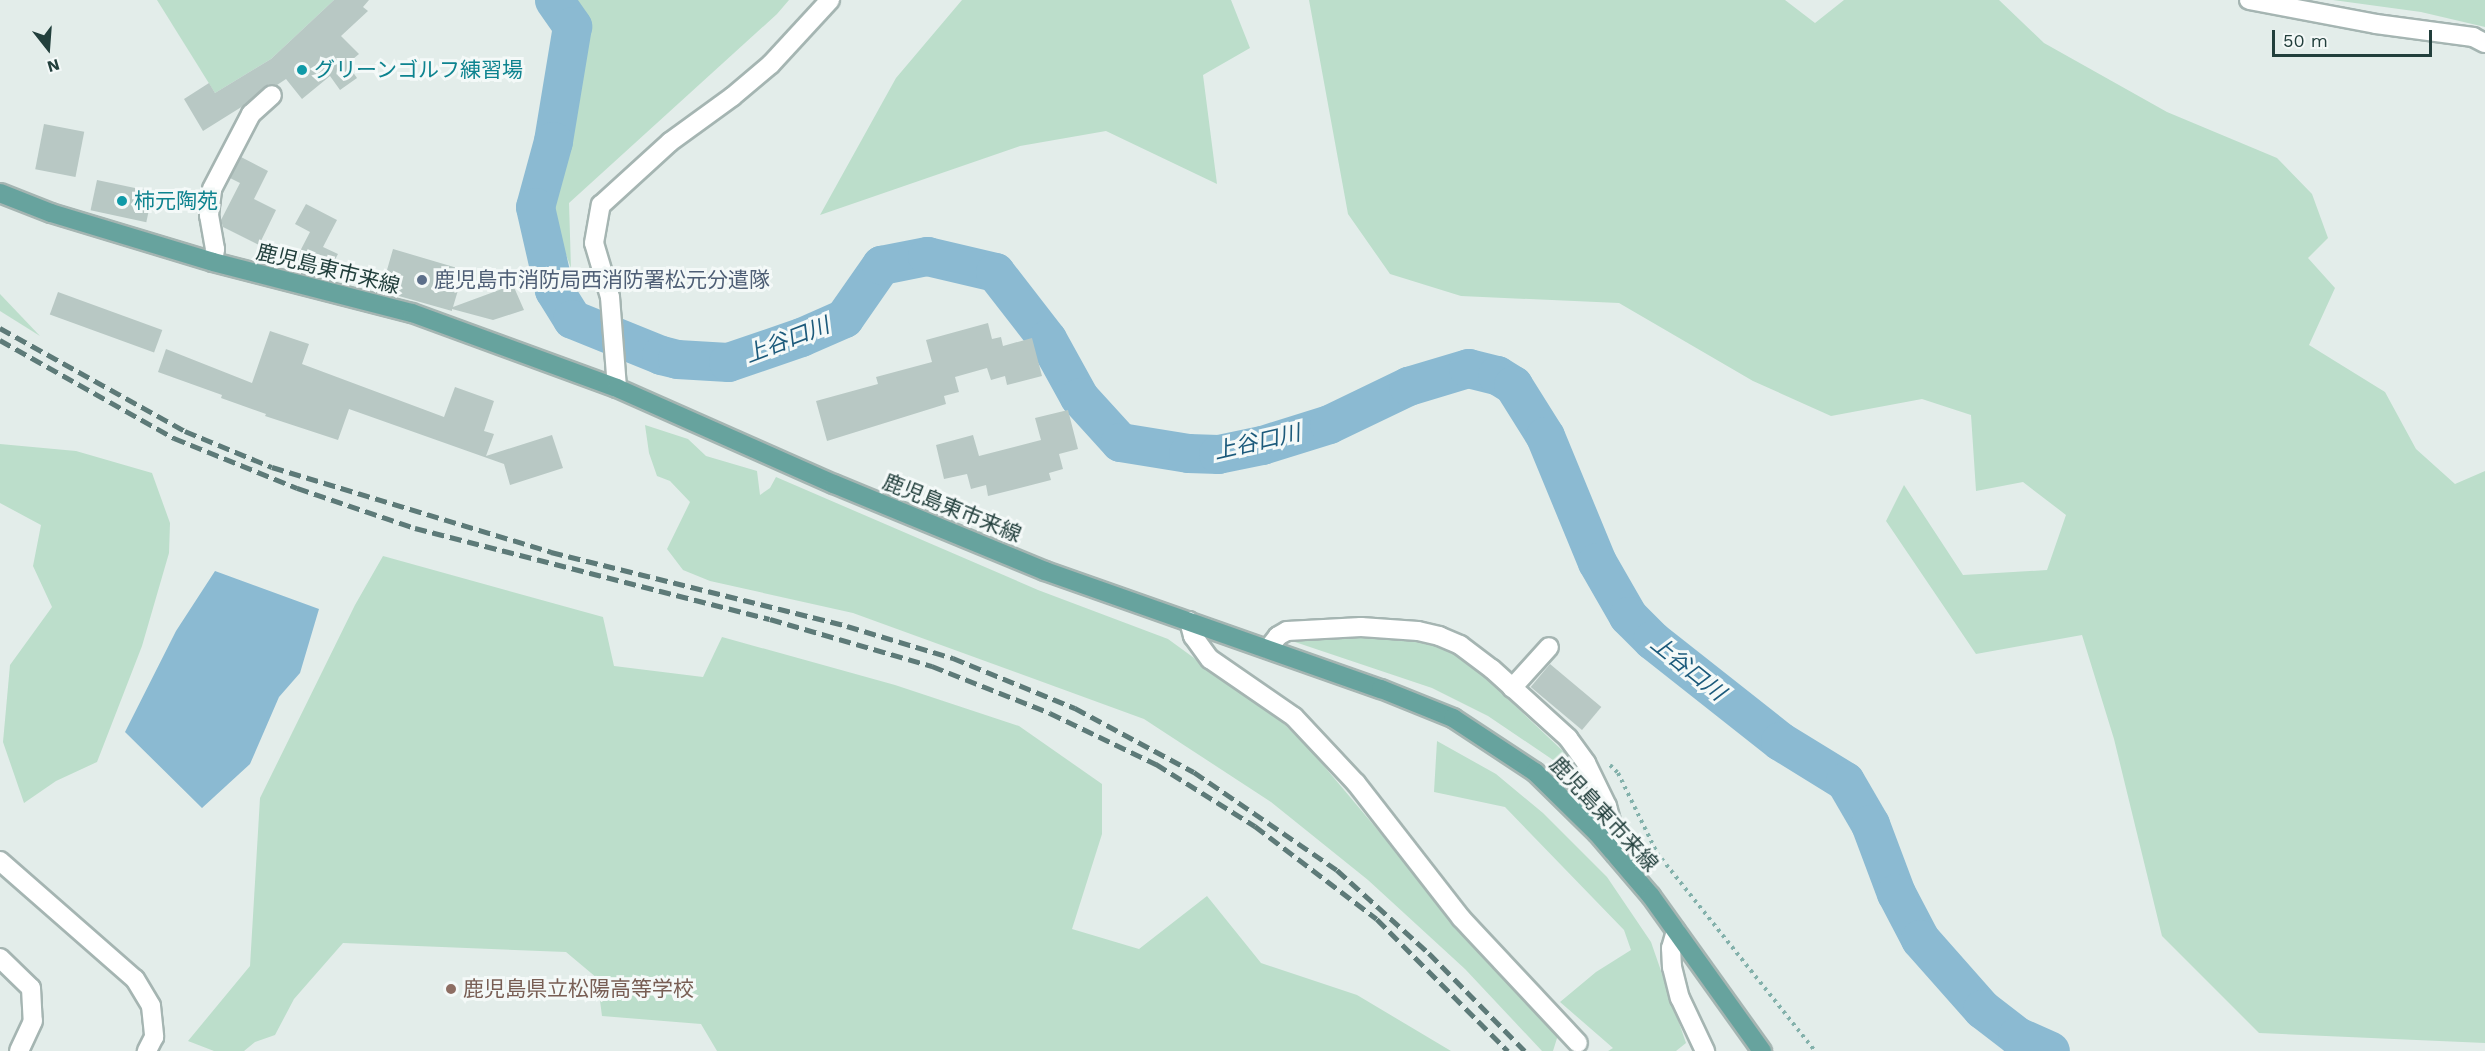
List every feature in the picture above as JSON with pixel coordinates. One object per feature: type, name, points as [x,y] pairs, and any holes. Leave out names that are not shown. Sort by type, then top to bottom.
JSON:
[{"type":"main road","name":"鹿児島東市来線","points":[[0,193],[51,213],[213,262],[412,313],[617,388],[834,484],[1045,571],[1268,649],[1453,718],[1535,772],[1615,854],[1676,931],[1762,1051]]},
{"type":"street","points":[[617,388],[610,297],[594,243],[601,205],[670,142],[732,97],[771,64],[830,0]]},
{"type":"street","points":[[2249,0],[2376,24],[2473,37],[2485,43]]},
{"type":"street","points":[[213,262],[215,249],[209,215],[212,189],[251,114],[272,95]]},
{"type":"street","points":[[1190,621],[1193,636],[1210,659],[1294,717],[1335,764],[1356,783],[1461,918],[1578,1043]]},
{"type":"street","points":[[1268,649],[1278,636],[1287,631],[1361,627],[1418,631],[1439,636],[1460,645],[1568,738],[1588,769],[1607,806],[1614,833],[1615,854]]},
{"type":"street","points":[[1512,688],[1549,647]]},
{"type":"street","points":[[0,861],[135,979],[152,1006],[154,1037],[147,1051]]},
{"type":"street","points":[[1676,931],[1671,948],[1672,967],[1680,998],[1705,1051]]},
{"type":"street","points":[[0,958],[31,988],[33,1021],[19,1051]]},
{"type":"path","points":[[1588,769],[1611,765],[1618,772],[1657,853],[1815,1051]]},
{"type":"green space","points":[[157,0],[334,0],[271,59],[215,93]]},
{"type":"green space","points":[[569,0],[789,0],[777,14],[569,203],[571,268],[549,209],[586,22]]},
{"type":"green space","points":[[962,0],[1231,0],[1250,48],[1203,75],[1217,184],[1106,131],[1020,146],[820,215],[896,78]]},
{"type":"green space","points":[[1309,0],[1785,0],[1815,23],[1844,0],[1999,0],[2044,43],[2167,112],[2277,158],[2312,194],[2328,238],[2308,258],[2335,288],[2309,345],[2385,392],[2416,449],[2455,484],[2485,471],[2485,1043],[2259,1033],[2162,936],[2114,739],[2082,635],[1976,654],[1886,521],[1904,485],[1963,575],[2047,570],[2066,515],[2023,482],[1976,491],[1971,415],[1922,399],[1831,416],[1753,381],[1619,303],[1461,296],[1390,274],[1348,214]]},
{"type":"green space","points":[[2333,0],[2485,0],[2485,27],[2421,12]]},
{"type":"green space","points":[[0,294],[40,336],[0,311]]},
{"type":"green space","points":[[645,425],[688,439],[706,456],[757,471],[760,495],[770,488],[776,477],[1038,590],[1168,639],[1282,722],[1313,753],[1387,841],[1558,1035],[1553,1051],[1542,1051],[1465,969],[1368,880],[1271,802],[1144,719],[853,613],[710,581],[683,570],[667,549],[690,502],[670,481],[657,476],[649,453]]},
{"type":"green space","points":[[0,444],[76,451],[152,473],[170,523],[169,553],[142,646],[97,762],[56,781],[24,803],[3,742],[10,665],[52,607],[33,566],[41,525],[0,503]]},
{"type":"green space","points":[[383,556],[603,617],[614,666],[703,677],[722,637],[895,685],[1019,726],[1102,784],[1102,834],[1072,929],[1139,949],[1207,896],[1261,963],[1357,995],[1451,1051],[717,1051],[701,1024],[602,1016],[597,978],[566,952],[343,943],[294,999],[275,1035],[255,1042],[244,1051],[214,1051],[188,1041],[250,966],[260,798],[355,605]]},
{"type":"green space","points":[[1374,636],[1423,642],[1451,651],[1472,665],[1565,753],[1556,762],[1488,716],[1432,688],[1292,641]]},
{"type":"green space","points":[[1437,741],[1496,774],[1543,813],[1607,877],[1651,942],[1686,1043],[1676,1051],[1608,1051],[1613,1048],[1560,1002],[1596,972],[1631,950],[1624,930],[1505,807],[1434,792]]},
{"type":"water","points":[[215,571],[319,609],[300,673],[279,697],[250,764],[202,808],[125,732],[176,631]]},
{"type":"building","name":"グリーンゴルフ練習場","points":[[334,0],[369,0],[363,7],[368,11],[341,36],[359,54],[347,64],[357,78],[340,90],[330,76],[302,99],[286,79],[277,85],[269,84],[243,106],[203,131],[184,99],[209,83],[215,93],[271,59]]},
{"type":"building","points":[[44,124],[84,132],[75,177],[35,169]]},
{"type":"building","points":[[241,157],[268,171],[254,199],[276,210],[259,245],[223,227],[221,220],[240,183],[230,178]]},
{"type":"building","name":"柿元陶苑","points":[[97,180],[153,192],[146,222],[91,210]]},
{"type":"building","points":[[306,204],[337,220],[323,247],[338,254],[327,275],[296,259],[310,232],[295,224]]},
{"type":"building","name":"鹿児島市消防局西消防署松元分遣隊","points":[[393,249],[464,270],[453,307],[513,285],[524,310],[493,320],[381,291]]},
{"type":"building","points":[[58,292],[162,330],[154,353],[50,315]]},
{"type":"building","points":[[988,323],[992,339],[1001,337],[1003,346],[1032,338],[1042,376],[1007,385],[1005,376],[991,380],[987,368],[955,377],[959,392],[944,396],[946,404],[827,441],[816,401],[878,384],[876,377],[932,362],[926,340]]},
{"type":"building","points":[[270,331],[309,344],[302,364],[444,417],[455,387],[494,401],[484,431],[494,434],[486,456],[552,435],[563,468],[510,485],[504,464],[349,409],[338,440],[265,416],[266,414],[221,398],[222,395],[158,372],[166,349],[252,383]]},
{"type":"building","points":[[1068,410],[1078,449],[1059,454],[1063,469],[1049,473],[1051,480],[988,496],[986,485],[971,489],[967,474],[944,479],[936,445],[973,435],[979,456],[1041,440],[1035,418]]},
{"type":"building","points":[[1550,664],[1601,707],[1582,730],[1531,687]]},
{"type":"waterway","name":"上谷口川","points":[[554,0],[572,26],[553,141],[535,207],[554,290],[572,319],[661,355],[677,359],[728,362],[801,337],[844,318],[881,265],[927,256],[995,272],[1047,339],[1079,397],[1120,442],[1188,453],[1218,454],[1262,445],[1329,424],[1408,386],[1468,368],[1497,375],[1513,385],[1545,436],[1597,562],[1628,616],[1652,640],[1780,741],[1845,781],[1870,824],[1896,893],[1920,939],[1982,1009],[2017,1036],[2050,1051]]},
{"type":"railway","points":[[0,328],[185,431],[272,467],[551,552],[847,626],[953,658],[1075,708],[1194,772],[1337,870],[1429,953],[1525,1051]]},
{"type":"railway","points":[[0,340],[174,438],[297,488],[415,528],[770,619],[932,666],[1050,713],[1156,764],[1255,826],[1377,919],[1508,1051]]},
{"type":"place","name":"グリーンゴルフ練習場","points":[[302,70]]},
{"type":"place","name":"柿元陶苑","points":[[122,201]]},
{"type":"place","name":"鹿児島市消防局西消防署松元分遣隊","points":[[422,280]]},
{"type":"place","name":"鹿児島県立松陽高等学校","points":[[451,989]]}]
